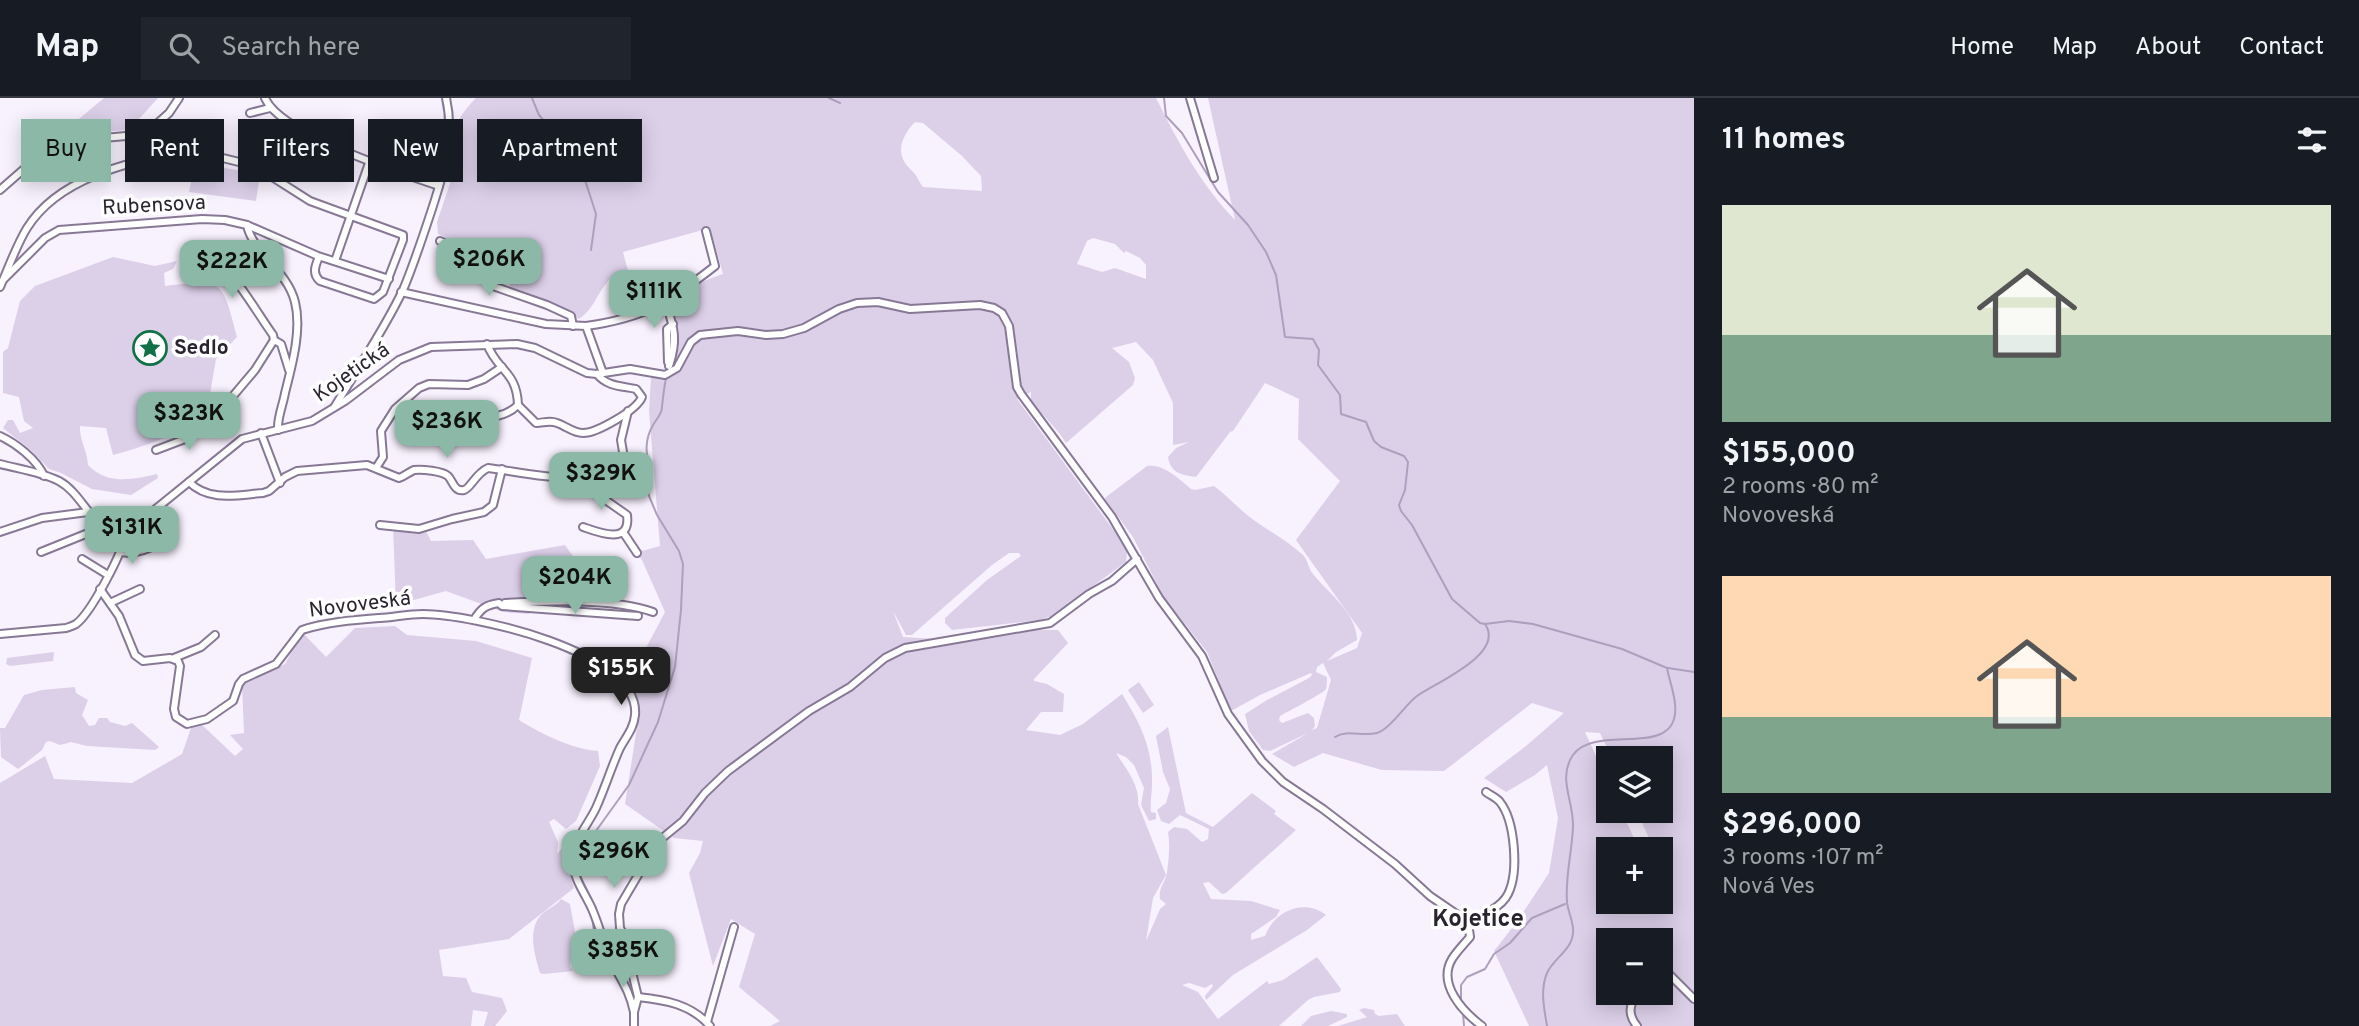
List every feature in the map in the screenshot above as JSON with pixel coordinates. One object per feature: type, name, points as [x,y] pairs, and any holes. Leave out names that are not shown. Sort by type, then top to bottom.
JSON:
[{"type":"street","points":[[162,119],[179,98]]},
{"type":"street","points":[[265,98],[270,108],[290,123],[368,162]]},
{"type":"street","points":[[334,408],[401,292],[422,238],[446,162],[450,137],[446,98]]},
{"type":"street","points":[[1190,98],[1214,178]]},
{"type":"street","points":[[250,113],[270,108]]},
{"type":"street","points":[[0,190],[33,163],[79,142],[107,136],[125,137]]},
{"type":"street","points":[[224,159],[255,166],[310,201],[402,235],[403,240],[388,279],[380,295],[374,299],[316,278],[319,257]]},
{"type":"street","points":[[0,287],[35,216],[61,195],[125,165]]},
{"type":"street","points":[[335,261],[368,166]]},
{"type":"street","points":[[427,182],[439,186]]},
{"type":"street","name":"Rubensova","points":[[4,279],[45,238],[63,229],[202,219],[247,225],[319,257],[388,279]]},
{"type":"street","points":[[247,225],[249,235],[283,276],[295,303],[297,326],[278,430]]},
{"type":"street","points":[[401,292],[546,324],[586,326],[617,322],[666,303],[715,266],[706,231]]},
{"type":"street","points":[[440,240],[469,254],[490,285],[547,304],[571,316],[573,326]]},
{"type":"street","points":[[185,268],[215,267],[227,272],[274,340],[281,344],[290,372]]},
{"type":"street","points":[[668,375],[677,368],[691,342],[700,335],[738,331],[766,335],[783,334],[804,328],[839,309],[857,303],[878,302],[910,309],[980,305],[1002,313],[1009,326],[1017,387],[1021,394],[1112,517],[1159,598],[1202,656],[1228,714],[1262,761],[1283,782],[1323,809],[1395,864],[1430,896],[1468,922],[1470,937],[1450,961],[1448,971],[1451,993],[1471,1018],[1482,1026]]},
{"type":"street","points":[[666,303],[673,324],[675,344],[668,375]]},
{"type":"street","points":[[487,344],[491,354],[513,378],[518,405],[536,423],[555,422],[585,433],[601,428],[628,411],[641,401],[642,397],[639,390],[619,387],[601,379],[599,362],[586,326]]},
{"type":"street","points":[[156,450],[185,439],[211,422],[255,370],[274,340]]},
{"type":"street","name":"Kojetická","points":[[126,533],[242,439],[312,421],[410,354],[442,346],[517,344],[535,348],[587,373],[600,374],[630,369],[668,375]]},
{"type":"street","points":[[376,468],[383,457],[382,431],[395,409],[419,388],[429,384],[468,385],[484,379],[502,367]]},
{"type":"street","points":[[459,418],[498,417],[518,405]]},
{"type":"street","points":[[189,482],[195,488],[215,497],[263,493],[297,471],[361,465],[399,478],[415,470],[443,473],[457,489],[463,491],[488,468],[574,478],[603,473],[621,463],[625,452],[621,440],[628,411]]},
{"type":"street","points":[[261,433],[280,483]]},
{"type":"street","points":[[0,436],[13,442],[44,476]]},
{"type":"street","points":[[0,464],[60,482],[75,494],[103,527],[113,532],[126,533],[121,552],[85,615],[74,625],[0,634]]},
{"type":"street","points":[[380,525],[419,530],[484,512],[493,505],[502,470]]},
{"type":"street","points":[[574,478],[627,515],[627,525],[623,532]]},
{"type":"street","points":[[0,532],[42,518],[88,512]]},
{"type":"street","points":[[121,552],[124,554],[161,542],[166,535],[151,513]]},
{"type":"street","points":[[41,552],[103,527]]},
{"type":"street","points":[[583,527],[610,534],[623,532]]},
{"type":"street","points":[[623,532],[637,553]]},
{"type":"street","points":[[82,559],[108,575]]},
{"type":"street","points":[[634,1026],[638,997],[628,943],[618,920],[621,904],[660,840],[683,821],[710,786],[809,711],[850,687],[885,658],[914,646],[1050,623],[1089,594],[1112,581],[1136,559]]},
{"type":"street","points":[[100,589],[119,616],[135,655],[146,662],[174,658],[201,647],[215,635]]},
{"type":"street","points":[[110,603],[140,589]]},
{"type":"street","points":[[474,620],[487,605],[542,601],[603,604],[653,612]]},
{"type":"street","points":[[499,603],[502,606],[638,616]]},
{"type":"street","name":"Novoveská","points":[[174,658],[180,666],[174,709],[176,717],[187,724],[207,719],[233,701],[243,679],[276,664],[302,630],[341,622],[423,614],[474,620],[532,634],[601,664],[622,683],[634,702],[635,715],[632,730],[622,745],[597,805],[576,842],[573,859],[578,883],[595,917],[613,964],[631,994],[634,1012]]},
{"type":"street","points":[[1468,922],[1497,907],[1508,896],[1510,886],[1514,853],[1512,828],[1500,802],[1486,792]]},
{"type":"street","points":[[638,997],[676,1003],[699,1015],[709,1024],[734,927]]},
{"type":"street","points":[[1673,978],[1694,999]]},
{"type":"street","points":[[1632,1005],[1630,1011],[1637,1026]]},
{"type":"shaded area","points":[[104,98],[158,98],[139,119],[125,119],[125,130],[111,131],[111,119],[79,119]]},
{"type":"shaded area","points":[[476,98],[1156,98],[1201,178],[1235,220],[1208,98],[1694,98],[1694,1026],[1529,1026],[1494,951],[1549,873],[1558,818],[1547,765],[1506,792],[1484,778],[1564,713],[1532,703],[1444,771],[1382,770],[1323,753],[1294,767],[1272,754],[1308,733],[1270,751],[1263,750],[1249,731],[1245,714],[1309,678],[1311,673],[1231,711],[1207,652],[1163,596],[1133,537],[1105,499],[1147,466],[1165,470],[1191,489],[1214,486],[1253,519],[1303,555],[1313,574],[1347,612],[1356,630],[1357,640],[1336,652],[1327,661],[1357,648],[1362,633],[1296,540],[1340,481],[1298,439],[1299,399],[1265,383],[1233,431],[1196,477],[1178,472],[1171,467],[1168,457],[1176,448],[1189,442],[1173,445],[1173,403],[1153,360],[1136,342],[1112,348],[1129,362],[1135,378],[1133,385],[1066,443],[1031,401],[1031,392],[1017,399],[1118,536],[1127,552],[1126,562],[1052,616],[1039,620],[952,630],[945,623],[945,618],[987,580],[1021,556],[1019,553],[1009,553],[992,565],[912,635],[906,635],[893,611],[903,637],[971,641],[1037,630],[1058,630],[1068,643],[1034,681],[1047,684],[1064,694],[1063,712],[1041,712],[1026,730],[1060,735],[1083,724],[1122,694],[1148,747],[1152,771],[1151,812],[1156,813],[1156,819],[1149,821],[1141,805],[1144,788],[1134,765],[1126,757],[1116,753],[1135,784],[1138,804],[1166,875],[1153,898],[1146,941],[1160,909],[1166,904],[1160,899],[1160,895],[1161,888],[1166,876],[1168,867],[1168,832],[1174,827],[1187,829],[1202,842],[1208,839],[1209,829],[1180,815],[1169,824],[1161,821],[1157,810],[1166,803],[1170,789],[1163,772],[1156,736],[1168,727],[1186,813],[1213,827],[1252,793],[1296,830],[1226,893],[1222,894],[1209,882],[1203,883],[1211,899],[1251,901],[1280,910],[1276,917],[1251,934],[1251,940],[1265,936],[1275,920],[1291,910],[1308,908],[1326,915],[1307,930],[1233,975],[1206,1000],[1205,996],[1212,984],[1205,988],[1189,983],[1182,985],[1198,992],[1218,1019],[1267,981],[1269,984],[1283,980],[1317,957],[1341,989],[1340,992],[1308,1000],[1279,1026],[770,1026],[780,1021],[739,987],[755,934],[731,919],[713,966],[689,873],[703,841],[674,838],[625,804],[640,708],[625,688],[665,612],[642,560],[625,540],[642,551],[660,546],[649,411],[651,377],[671,375],[677,342],[670,308],[687,290],[723,274],[710,228],[623,252],[633,290],[610,279],[589,310],[579,319],[562,307],[508,289],[511,282],[498,277],[500,273],[490,257],[482,262],[476,252],[438,234],[437,222],[451,182],[463,182],[463,119],[460,118]],"holes":[[[915,122],[923,123],[962,156],[981,176],[982,191],[923,187],[901,154],[903,139]],[[1093,238],[1115,244],[1124,253],[1126,251],[1140,258],[1146,265],[1146,279],[1115,268],[1102,272],[1077,264],[1087,241]],[[1323,663],[1331,680],[1317,728],[1312,730],[1315,726],[1314,718],[1308,713],[1282,723],[1280,716],[1326,689],[1327,677],[1316,672],[1317,667]],[[1585,732],[1600,733],[1606,746],[1673,746],[1673,823],[1642,823],[1649,837],[1673,837],[1673,914],[1596,914],[1596,837],[1633,837],[1627,823],[1596,823],[1596,756]]]},
{"type":"shaded area","points":[[224,168],[238,170],[238,182],[259,182],[256,201],[189,192],[191,182],[224,182]]},
{"type":"shaded area","points":[[113,257],[155,266],[177,261],[173,269],[164,273],[165,286],[199,283],[218,288],[228,304],[237,337],[216,359],[206,417],[161,439],[113,455],[106,428],[80,426],[88,465],[103,476],[120,479],[157,474],[158,478],[131,495],[92,489],[49,469],[3,428],[8,420],[13,420],[20,433],[33,428],[24,421],[19,397],[3,393],[3,352],[8,348],[20,301],[35,286]]},
{"type":"shaded area","points":[[393,526],[425,529],[431,541],[473,540],[486,559],[565,545],[580,566],[526,577],[529,614],[503,612],[446,591],[396,605]]},
{"type":"shaded area","points":[[395,626],[407,635],[476,641],[532,658],[519,720],[567,744],[598,751],[600,766],[576,821],[566,829],[554,819],[549,822],[558,842],[557,854],[568,841],[567,865],[574,888],[509,939],[439,950],[443,976],[466,978],[472,992],[502,998],[507,1011],[495,1026],[484,1026],[488,1012],[473,1010],[471,1026],[0,1026],[0,783],[45,756],[54,779],[132,783],[182,754],[191,728],[201,724],[235,756],[243,749],[230,735],[244,733],[242,685],[285,664],[302,632],[326,657],[355,628]]},
{"type":"shaded area","points":[[54,652],[53,661],[10,666],[6,664],[7,658]]},
{"type":"shaded area","points":[[1139,682],[1154,705],[1143,713],[1128,690]]},
{"type":"shaded area","points":[[75,687],[76,693],[88,700],[82,715],[89,726],[95,725],[99,718],[107,718],[110,722],[125,726],[132,723],[159,747],[155,750],[87,746],[71,742],[60,745],[50,741],[18,769],[1,757],[0,728],[5,728],[24,695],[42,690]]},
{"type":"shaded area","points":[[561,899],[570,904],[579,954],[571,958],[570,966],[573,971],[540,973],[533,942],[535,926],[543,913]]},
{"type":"shaded area","points":[[1359,1010],[1374,1010],[1379,1016],[1397,1014],[1405,1026],[1338,1026],[1367,1017]]},
{"type":"shaded area","points":[[1331,1011],[1347,1014],[1347,1017],[1328,1026],[1301,1026],[1311,1016]]},
{"type":"waterway","points":[[532,98],[539,115],[569,150],[586,183],[596,214],[591,250]]},
{"type":"waterway","points":[[829,98],[840,103]]},
{"type":"waterway","points":[[1164,98],[1166,116],[1182,133],[1218,192],[1248,225],[1266,252],[1276,275],[1285,337],[1313,339],[1319,350],[1318,365],[1340,395],[1341,414],[1366,422],[1374,441],[1381,447],[1404,456],[1408,462],[1405,490],[1399,505],[1452,599],[1480,623],[1509,621],[1533,624],[1622,649],[1667,668],[1675,704],[1673,721],[1665,732],[1651,737],[1599,741],[1584,746],[1573,755],[1568,764],[1566,781],[1573,827],[1567,893],[1573,935],[1571,942],[1550,967],[1545,979],[1543,999],[1547,1026]]},
{"type":"waterway","points":[[594,911],[596,908],[580,876],[580,863],[588,842],[629,785],[658,722],[675,667],[683,564],[679,551],[649,496],[647,475],[651,465],[647,456],[647,441],[662,410],[666,378]]},
{"type":"waterway","points":[[1335,737],[1382,731],[1417,696],[1477,657],[1486,646],[1489,635],[1485,624]]},
{"type":"waterway","points":[[1668,668],[1694,672]]},
{"type":"waterway","points":[[1461,1001],[1461,985],[1467,977],[1485,969],[1494,954],[1510,943],[1532,918],[1565,904]]},
{"type":"waterway","points":[[592,916],[596,948]]},
{"type":"waterway","points":[[597,961],[598,970]]},
{"type":"waterway","points":[[1463,1013],[1464,1026]]},
{"type":"place","name":"Sedlo","points":[[150,348]]},
{"type":"district","name":"Kojetice","points":[[1478,920]]}]
